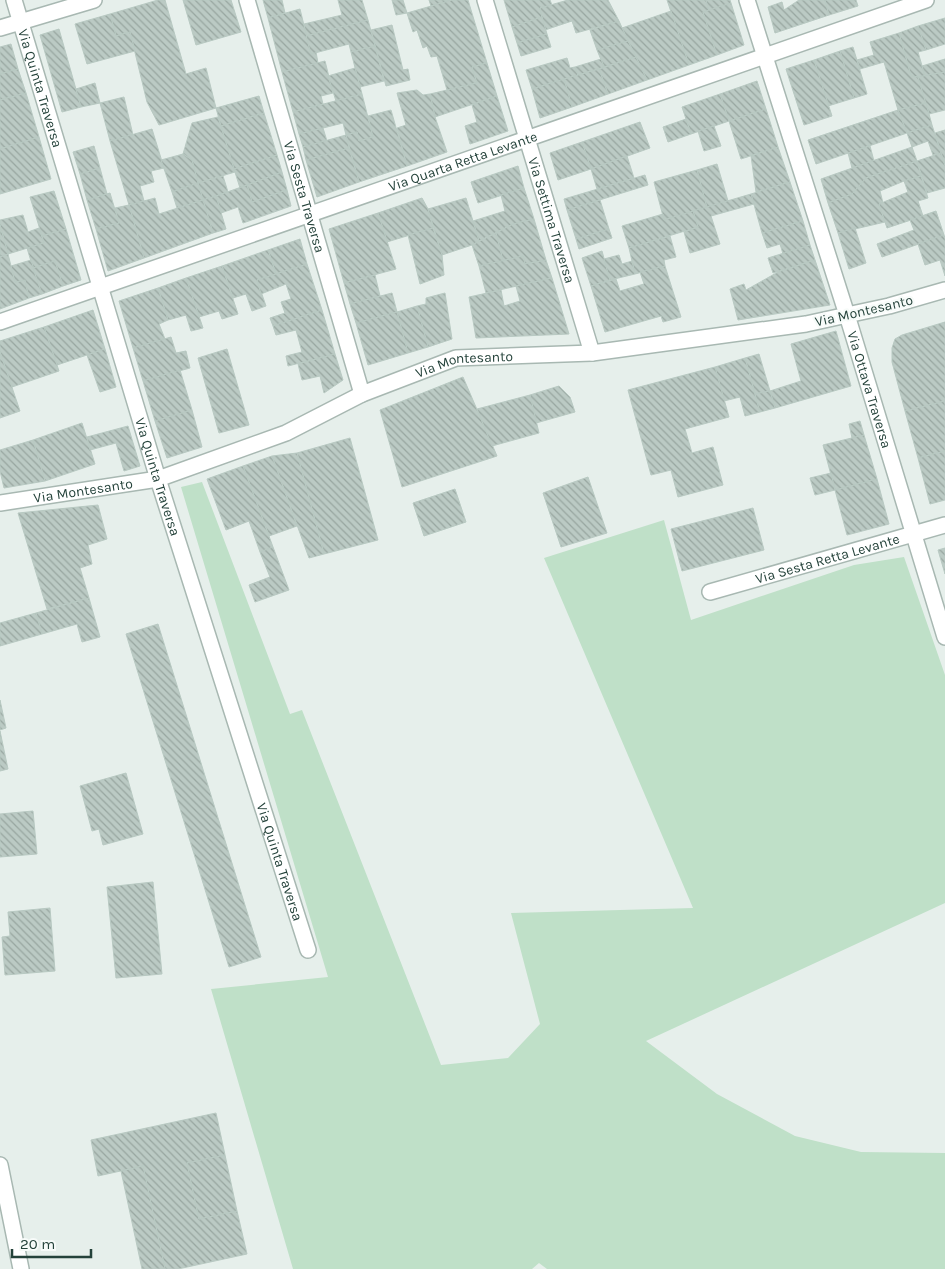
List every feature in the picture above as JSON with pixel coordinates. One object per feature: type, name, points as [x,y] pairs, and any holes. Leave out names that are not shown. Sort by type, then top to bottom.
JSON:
[{"type":"street","name":"Via Quinta Traversa","points":[[14,0],[158,479],[308,950]]},
{"type":"street","points":[[0,28],[94,0]]},
{"type":"street","name":"Via Sesta Traversa","points":[[247,0],[362,394]]},
{"type":"street","name":"Via Settima Traversa","points":[[486,0],[592,354]]},
{"type":"street","name":"Via Ottava Traversa","points":[[747,0],[847,315],[945,637]]},
{"type":"street","name":"Via Quarta Retta Levante","points":[[0,322],[926,0]]},
{"type":"street","name":"Via Montesanto","points":[[0,504],[158,479],[286,433],[362,394],[456,358],[592,354],[806,324],[889,306],[945,290]]},
{"type":"street","name":"Via Sesta Retta Levante","points":[[710,592],[945,525]]},
{"type":"street","points":[[0,1165],[21,1269]]},
{"type":"green space","points":[[202,482],[290,714],[302,710],[441,1065],[508,1058],[540,1024],[511,913],[693,908],[544,558],[664,520],[691,620],[854,565],[904,557],[945,675],[945,903],[646,1041],[717,1094],[795,1136],[861,1152],[945,1153],[945,1269],[547,1269],[539,1263],[532,1269],[293,1269],[211,989],[328,977],[181,487]]},
{"type":"building","points":[[158,0],[165,0],[186,74],[206,68],[216,108],[159,125],[147,102],[130,32],[116,36],[110,14]]},
{"type":"building","points":[[183,0],[231,0],[241,32],[196,45]]},
{"type":"building","points":[[263,0],[282,0],[285,13],[268,18]]},
{"type":"building","points":[[338,0],[362,0],[368,20],[306,36],[304,24],[342,15]]},
{"type":"building","points":[[392,0],[403,0],[407,13],[396,15]]},
{"type":"building","points":[[429,0],[452,0],[431,6]]},
{"type":"building","points":[[452,0],[468,0],[487,63],[472,67],[477,83],[447,90],[437,56],[431,57],[427,46],[423,48],[417,30],[413,32],[407,13]]},
{"type":"building","points":[[504,0],[550,0],[552,5],[540,8],[542,17],[512,27]]},
{"type":"building","points":[[568,0],[608,0],[619,21],[576,33],[572,21],[545,30],[540,8]]},
{"type":"building","points":[[667,0],[706,0],[709,11],[703,12],[717,55],[689,65]]},
{"type":"building","points":[[706,0],[730,0],[731,3],[709,11]]},
{"type":"building","points":[[799,0],[825,0],[829,15],[775,33],[768,7],[782,2],[784,10]]},
{"type":"building","points":[[825,0],[856,0],[858,6],[829,15]]},
{"type":"building","points":[[731,3],[744,45],[717,55],[703,12]]},
{"type":"building","points":[[300,9],[311,54],[316,52],[318,63],[282,72],[268,18]]},
{"type":"building","points":[[671,11],[689,65],[647,80],[622,28]]},
{"type":"building","points":[[110,14],[116,36],[130,32],[135,51],[87,64],[75,24]]},
{"type":"building","points":[[542,17],[547,34],[517,43],[512,27]]},
{"type":"building","points":[[945,18],[945,44],[926,50],[918,26]]},
{"type":"building","points":[[368,20],[375,46],[351,52],[349,44],[311,54],[306,36]]},
{"type":"building","points":[[619,21],[628,41],[597,50],[590,30]]},
{"type":"building","points":[[392,25],[403,70],[408,69],[410,80],[386,86],[371,30]]},
{"type":"building","points":[[918,26],[926,50],[918,52],[925,76],[918,77],[911,76],[899,33]]},
{"type":"building","points":[[59,29],[81,107],[62,112],[40,35]]},
{"type":"building","points":[[899,33],[911,76],[918,77],[926,103],[898,110],[884,62],[860,69],[857,60],[874,55],[870,42]]},
{"type":"building","points":[[547,34],[551,47],[521,56],[517,43]]},
{"type":"building","points":[[628,41],[636,57],[604,67],[597,50]]},
{"type":"building","points":[[11,44],[18,69],[0,74],[0,47]]},
{"type":"building","points":[[375,46],[384,81],[360,87],[351,52]]},
{"type":"building","points":[[853,47],[867,94],[854,98],[840,51]]},
{"type":"building","points":[[840,51],[854,98],[828,106],[814,60]]},
{"type":"building","points":[[636,57],[647,80],[608,94],[599,69]]},
{"type":"building","points":[[567,58],[570,68],[575,67],[578,75],[532,89],[526,70]]},
{"type":"building","points":[[601,59],[604,67],[578,75],[575,67]]},
{"type":"building","points":[[945,59],[945,72],[925,76],[922,66]]},
{"type":"building","points":[[814,60],[832,116],[804,125],[786,69]]},
{"type":"building","points":[[325,61],[333,93],[321,96],[323,104],[293,112],[282,72]]},
{"type":"building","points":[[487,63],[497,96],[435,117],[430,94],[477,83],[472,67]]},
{"type":"building","points":[[355,68],[362,94],[336,101],[328,76]]},
{"type":"building","points":[[18,69],[26,93],[0,100],[0,74]]},
{"type":"building","points":[[599,69],[608,94],[572,107],[564,79]]},
{"type":"building","points":[[945,72],[945,110],[929,114],[918,77]]},
{"type":"building","points":[[564,79],[572,107],[540,118],[532,89]]},
{"type":"building","points":[[757,81],[766,109],[729,121],[720,94]]},
{"type":"building","points":[[95,83],[100,103],[81,107],[76,89]]},
{"type":"building","points":[[417,90],[423,95],[430,94],[435,117],[447,152],[407,166],[397,128],[406,125],[397,93]]},
{"type":"building","points":[[26,93],[39,137],[0,149],[0,100]]},
{"type":"building","points":[[362,94],[373,137],[359,141],[357,132],[346,135],[343,123],[299,134],[293,112]]},
{"type":"building","points":[[720,94],[729,121],[691,134],[682,107]]},
{"type":"building","points":[[259,96],[264,113],[221,126],[216,108]]},
{"type":"building","points":[[497,96],[508,131],[470,144],[465,126],[477,122],[472,105]]},
{"type":"building","points":[[124,97],[133,135],[110,141],[100,103]]},
{"type":"building","points":[[926,103],[932,125],[907,133],[898,110]]},
{"type":"building","points":[[766,109],[778,147],[741,159],[729,121]]},
{"type":"building","points":[[391,110],[407,166],[359,182],[346,135],[357,132],[359,141],[373,137],[368,116]]},
{"type":"building","points":[[898,110],[907,133],[816,164],[808,140]]},
{"type":"building","points":[[264,113],[277,155],[234,169],[221,126]]},
{"type":"building","points":[[218,117],[235,172],[198,183],[192,160],[183,154],[192,123]]},
{"type":"building","points":[[686,119],[691,134],[668,142],[663,127]]},
{"type":"building","points":[[640,122],[650,148],[591,169],[582,142]]},
{"type":"building","points":[[932,125],[941,153],[933,155],[928,141],[912,147],[907,133]]},
{"type":"building","points":[[714,126],[721,146],[704,151],[698,131]]},
{"type":"building","points":[[323,128],[327,141],[303,147],[299,134]]},
{"type":"building","points":[[152,129],[164,168],[151,171],[154,182],[140,186],[144,201],[129,205],[110,141]]},
{"type":"building","points":[[945,130],[945,166],[935,133]]},
{"type":"building","points":[[346,135],[349,148],[306,160],[303,147]]},
{"type":"building","points":[[39,137],[51,179],[0,194],[0,149]]},
{"type":"building","points":[[582,142],[591,169],[558,180],[550,153]]},
{"type":"building","points":[[94,146],[100,168],[80,174],[73,152]]},
{"type":"building","points":[[870,146],[874,161],[852,168],[848,153]]},
{"type":"building","points":[[778,147],[790,182],[756,192],[751,156]]},
{"type":"building","points":[[912,147],[917,161],[866,178],[852,194],[828,203],[821,179]]},
{"type":"building","points":[[349,148],[359,182],[317,197],[306,160]]},
{"type":"building","points":[[941,153],[945,166],[945,188],[927,193],[917,161]]},
{"type":"building","points":[[183,154],[192,160],[198,183],[172,192],[161,160]]},
{"type":"building","points":[[277,155],[282,172],[240,188],[234,169]]},
{"type":"building","points":[[627,156],[634,178],[597,189],[591,169]]},
{"type":"building","points":[[917,161],[921,176],[880,191],[883,203],[879,204],[885,222],[838,233],[828,203],[852,194],[866,178]]},
{"type":"building","points":[[717,164],[728,201],[707,208],[697,170]]},
{"type":"building","points":[[518,166],[524,188],[478,203],[471,182]]},
{"type":"building","points":[[100,168],[107,194],[87,200],[80,174]]},
{"type":"building","points":[[697,170],[707,208],[664,220],[654,182]]},
{"type":"building","points":[[282,172],[287,190],[252,202],[247,185]]},
{"type":"building","points":[[645,175],[648,185],[567,210],[564,199]]},
{"type":"building","points":[[223,176],[228,192],[203,200],[198,183]]},
{"type":"building","points":[[921,176],[928,198],[918,201],[923,216],[887,228],[879,204],[908,192],[904,181]]},
{"type":"building","points":[[790,182],[803,221],[762,233],[751,194]]},
{"type":"building","points":[[198,183],[203,200],[177,208],[172,192]]},
{"type":"building","points":[[247,185],[252,202],[287,190],[291,206],[243,223],[238,207],[221,213],[216,196]]},
{"type":"building","points":[[524,188],[534,219],[513,224],[479,241],[473,221],[505,211],[501,195]]},
{"type":"building","points":[[54,191],[66,229],[42,236],[30,197]]},
{"type":"building","points":[[110,193],[119,223],[96,229],[87,200]]},
{"type":"building","points":[[751,194],[754,204],[711,216],[720,244],[690,253],[684,232],[698,227],[693,211]]},
{"type":"building","points":[[216,196],[226,229],[213,233],[203,200]]},
{"type":"building","points":[[155,198],[159,214],[203,200],[213,233],[144,258],[129,205]]},
{"type":"building","points":[[422,198],[428,209],[433,228],[387,242],[378,213]]},
{"type":"building","points":[[466,198],[479,241],[442,255],[428,209]]},
{"type":"building","points":[[600,200],[609,229],[576,239],[567,210]]},
{"type":"building","points":[[129,205],[144,258],[108,271],[96,229],[119,223],[115,208]]},
{"type":"building","points":[[693,211],[698,227],[629,248],[622,226],[663,214],[664,220]]},
{"type":"building","points":[[936,211],[944,235],[882,257],[877,244],[914,230],[910,220]]},
{"type":"building","points":[[378,213],[396,269],[344,283],[329,229]]},
{"type":"building","points":[[23,215],[28,232],[39,228],[44,243],[8,254],[0,220]]},
{"type":"building","points":[[534,219],[546,260],[525,264],[523,256],[503,261],[496,233],[513,224]]},
{"type":"building","points":[[803,221],[810,245],[783,254],[780,244],[767,248],[762,233]]},
{"type":"building","points":[[0,225],[8,254],[0,257]]},
{"type":"building","points":[[433,228],[442,255],[444,275],[420,284],[408,235]]},
{"type":"building","points":[[855,228],[866,263],[849,269],[838,233]]},
{"type":"building","points":[[66,229],[81,280],[63,286],[55,261],[33,268],[27,248],[44,243],[42,236]]},
{"type":"building","points":[[609,229],[612,238],[579,249],[576,239]]},
{"type":"building","points":[[496,233],[503,261],[479,266],[472,245]]},
{"type":"building","points":[[944,235],[945,276],[940,260],[925,265],[918,244]]},
{"type":"building","points":[[670,236],[676,257],[664,260],[665,266],[635,274],[629,248]]},
{"type":"building","points":[[300,239],[307,264],[276,274],[268,250]]},
{"type":"building","points":[[810,245],[815,260],[773,273],[768,258]]},
{"type":"building","points":[[268,250],[276,274],[257,280],[266,306],[252,311],[246,294],[233,298],[222,266]]},
{"type":"building","points":[[602,251],[610,280],[591,286],[582,258]]},
{"type":"building","points":[[8,254],[15,282],[25,280],[29,298],[0,309],[0,257]]},
{"type":"building","points":[[619,255],[622,264],[632,261],[635,274],[610,280],[604,259]]},
{"type":"building","points":[[523,256],[525,264],[546,260],[552,278],[486,293],[479,266]]},
{"type":"building","points":[[31,260],[42,294],[29,298],[25,280],[15,282],[11,266]]},
{"type":"building","points":[[815,260],[830,305],[738,320],[730,289],[744,284],[746,290],[778,272]]},
{"type":"building","points":[[55,261],[63,286],[42,294],[33,268]]},
{"type":"building","points":[[307,264],[322,310],[273,326],[270,318],[285,313],[281,302],[291,299],[286,284],[261,294],[257,280]]},
{"type":"building","points":[[222,266],[238,314],[222,319],[219,311],[199,317],[186,278]]},
{"type":"building","points":[[665,266],[681,317],[663,322],[661,316],[605,332],[591,286],[616,279],[620,291],[644,284],[640,272]]},
{"type":"building","points":[[375,275],[380,296],[350,304],[344,283]]},
{"type":"building","points":[[186,278],[203,328],[191,331],[186,315],[168,320],[158,288]]},
{"type":"building","points":[[552,278],[569,334],[476,338],[469,297],[501,290],[504,306],[520,301],[516,286]]},
{"type":"building","points":[[158,288],[168,320],[159,324],[165,339],[133,348],[119,301]]},
{"type":"building","points":[[392,293],[397,312],[356,323],[350,304]]},
{"type":"building","points":[[445,293],[452,339],[428,347],[417,306],[426,304],[426,298]]},
{"type":"building","points":[[417,306],[428,347],[408,353],[397,312]]},
{"type":"building","points":[[93,310],[105,349],[57,365],[44,327]]},
{"type":"building","points":[[322,310],[335,354],[288,366],[286,356],[302,352],[296,330],[276,335],[273,326]]},
{"type":"building","points":[[397,312],[408,353],[368,365],[356,323]]},
{"type":"building","points":[[945,322],[945,401],[905,411],[892,362],[892,348],[895,339],[902,335]]},
{"type":"building","points":[[44,327],[59,371],[12,387],[0,352],[0,341]]},
{"type":"building","points":[[836,331],[851,386],[775,408],[770,391],[801,381],[791,344]]},
{"type":"building","points":[[171,337],[176,353],[186,351],[190,368],[143,381],[133,348]]},
{"type":"building","points":[[105,349],[116,387],[100,392],[87,355]]},
{"type":"building","points":[[227,349],[249,425],[219,433],[198,358]]},
{"type":"building","points":[[0,352],[20,411],[0,418]]},
{"type":"building","points":[[335,354],[343,380],[324,393],[320,376],[302,380],[298,364]]},
{"type":"building","points":[[759,354],[770,391],[755,394],[745,358]]},
{"type":"building","points":[[745,358],[760,412],[745,416],[740,397],[724,401],[715,367]]},
{"type":"building","points":[[715,367],[729,417],[685,429],[692,453],[713,447],[723,485],[678,497],[671,470],[651,475],[628,390]]},
{"type":"building","points":[[180,370],[192,410],[155,421],[143,381]]},
{"type":"building","points":[[463,377],[497,456],[402,487],[380,410]]},
{"type":"building","points":[[559,386],[570,397],[575,412],[536,423],[530,395]]},
{"type":"building","points":[[770,391],[775,408],[760,412],[755,394]]},
{"type":"building","points":[[530,395],[539,433],[492,446],[477,409]]},
{"type":"building","points":[[945,401],[945,451],[918,458],[905,411]]},
{"type":"building","points":[[192,410],[202,447],[167,458],[155,421]]},
{"type":"building","points":[[860,421],[864,435],[852,438],[849,424]]},
{"type":"building","points":[[82,423],[95,464],[45,481],[33,440]]},
{"type":"building","points":[[128,426],[140,466],[124,471],[116,443],[90,450],[87,437]]},
{"type":"building","points":[[864,435],[877,479],[835,490],[823,445]]},
{"type":"building","points":[[350,438],[378,540],[324,554],[297,453]]},
{"type":"building","points":[[33,440],[45,481],[4,488],[0,471],[0,450]]},
{"type":"building","points":[[945,451],[945,500],[930,504],[918,458]]},
{"type":"building","points":[[297,453],[324,554],[309,558],[272,456]]},
{"type":"building","points":[[272,456],[297,526],[269,536],[243,466]]},
{"type":"building","points":[[243,466],[273,547],[260,552],[249,521],[226,530],[207,479]]},
{"type":"building","points":[[831,473],[835,490],[815,495],[810,478]]},
{"type":"building","points":[[588,477],[607,533],[561,547],[543,493]]},
{"type":"building","points":[[877,479],[889,524],[847,535],[835,490]]},
{"type":"building","points":[[455,489],[466,522],[424,536],[413,503]]},
{"type":"building","points":[[98,505],[107,539],[88,545],[92,564],[80,568],[89,598],[47,609],[18,513]]},
{"type":"building","points":[[753,508],[764,550],[682,571],[671,529]]},
{"type":"building","points":[[273,547],[289,590],[255,602],[249,585],[270,577],[260,552]]},
{"type":"building","points":[[945,548],[945,574],[938,550]]},
{"type":"building","points":[[89,598],[100,637],[82,642],[77,624],[42,634],[36,613]]},
{"type":"building","points":[[36,613],[42,634],[0,646],[0,623]]},
{"type":"building","points":[[158,624],[261,957],[229,967],[126,634]]},
{"type":"building","points":[[0,700],[6,728],[0,730]]},
{"type":"building","points":[[0,731],[8,769],[0,771]]},
{"type":"building","points":[[126,773],[143,834],[103,845],[99,829],[92,831],[80,786]]},
{"type":"building","points":[[33,811],[37,854],[0,857],[0,814]]},
{"type":"building","points":[[153,882],[162,974],[116,978],[107,887]]},
{"type":"building","points":[[50,908],[55,971],[5,975],[2,937],[10,936],[8,912]]},
{"type":"building","points":[[216,1113],[225,1155],[187,1163],[199,1219],[237,1211],[247,1254],[178,1269],[165,1269],[143,1166],[98,1176],[91,1140]]},
{"type":"building","points":[[225,1155],[237,1211],[199,1219],[187,1163]]},
{"type":"building","points":[[143,1166],[165,1269],[142,1269],[121,1171]]}]
